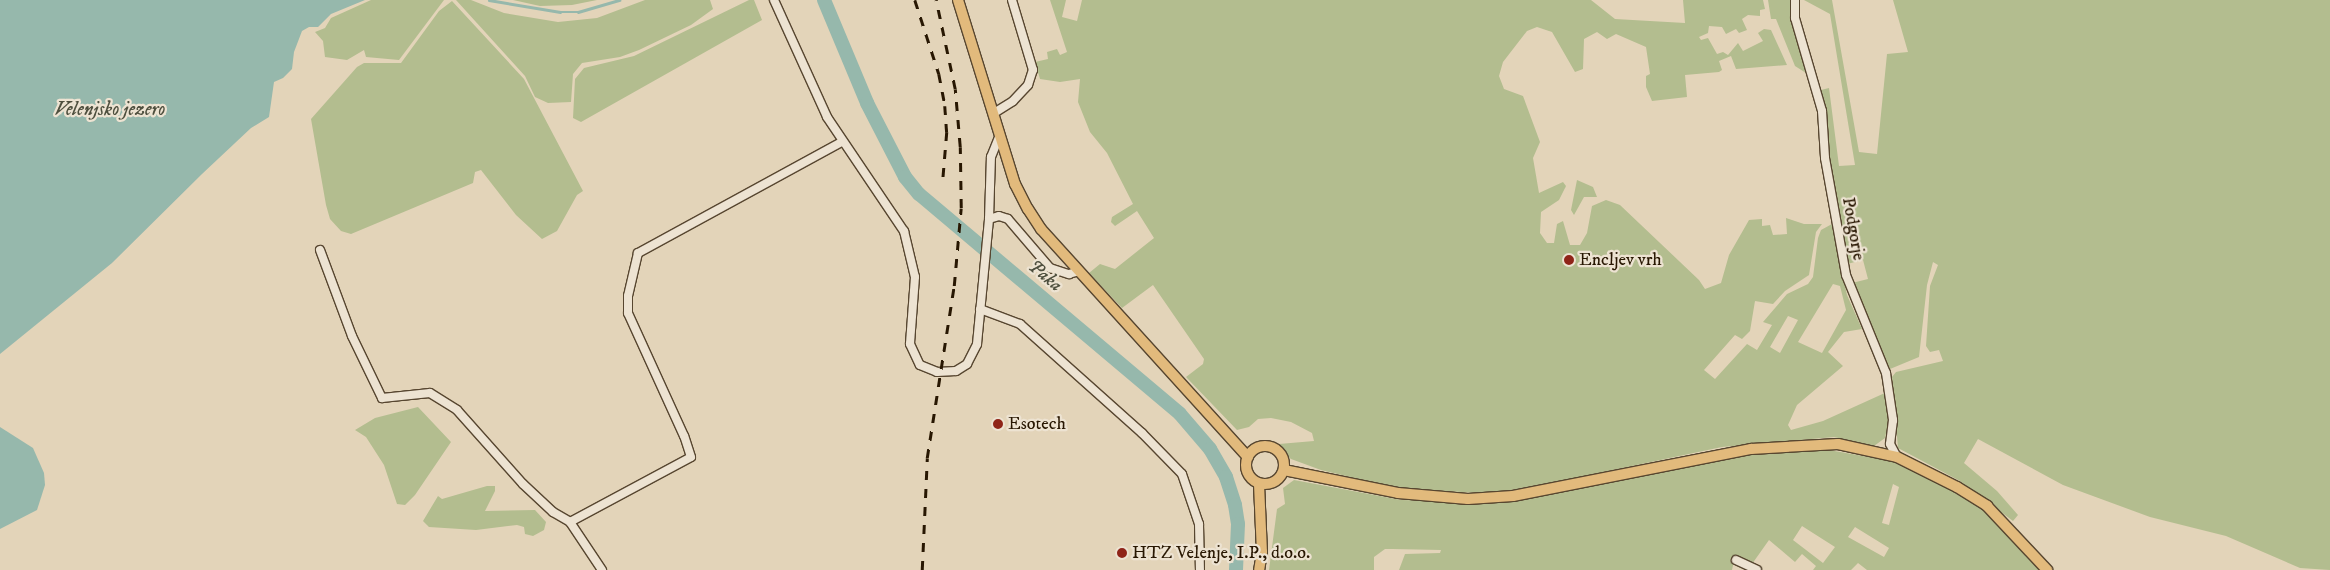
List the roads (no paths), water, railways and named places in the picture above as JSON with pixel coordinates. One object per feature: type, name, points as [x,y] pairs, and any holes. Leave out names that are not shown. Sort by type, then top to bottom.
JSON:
[{"type":"main road","points":[[958,0],[1016,184],[1028,209],[1041,229],[1248,457]]},
{"type":"main road","points":[[1284,470],[1398,493],[1468,498],[1513,496],[1751,449],[1838,444],[1897,457],[1987,506],[2047,570]]},
{"type":"main road","points":[[1258,448],[1272,448],[1282,456],[1284,470],[1278,479],[1269,484],[1259,484],[1247,473],[1245,464],[1248,457],[1258,448]]},
{"type":"main road","points":[[1259,484],[1262,544],[1259,570]]},
{"type":"street","points":[[774,0],[842,142],[891,210],[909,246],[915,277],[910,344],[920,364],[945,372],[967,364],[977,344],[986,229],[989,219],[991,157],[1000,136]]},
{"type":"street","points":[[994,113],[1013,101],[1028,85],[1032,74],[1031,59],[1012,0]]},
{"type":"street","name":"Podgorje","points":[[1794,0],[1795,18],[1822,111],[1825,158],[1846,275],[1886,373],[1893,420],[1890,444],[1897,457]]},
{"type":"street","points":[[570,522],[691,457],[684,436],[628,313],[628,296],[638,253],[842,142]]},
{"type":"street","points":[[989,219],[999,216],[1008,219],[1050,268],[1069,274],[1079,271]]},
{"type":"street","points":[[320,250],[352,336],[382,398],[430,393],[457,410],[523,484],[553,512],[570,522],[602,570]]},
{"type":"street","points":[[980,309],[1020,324],[1142,433],[1182,474],[1199,524],[1200,570]]},
{"type":"street","points":[[1736,560],[1756,570]]},
{"type":"water","name":"Velenjsko jezero","points":[[0,0],[365,0],[331,14],[318,27],[309,27],[302,31],[294,52],[292,69],[283,78],[274,82],[269,117],[251,128],[112,263],[0,354]]},
{"type":"water","points":[[0,427],[33,448],[44,473],[45,485],[37,510],[0,529]]},
{"type":"waterway","points":[[489,0],[560,12],[578,12],[619,0]]},
{"type":"waterway","name":"Paka","points":[[824,0],[867,103],[905,177],[919,194],[1180,414],[1210,449],[1226,477],[1235,505],[1238,524],[1236,570]]},
{"type":"railway","points":[[915,0],[939,74],[945,106],[947,132],[943,180]]},
{"type":"railway","points":[[922,570],[927,458],[954,286],[961,208],[960,147],[955,89],[936,0]]},
{"type":"place","name":"Encljev vrh","points":[[1569,260]]},
{"type":"place","name":"Esotech","points":[[998,424]]},
{"type":"place","name":"HTZ Velenje, I.P., d.o.o.","points":[[1122,553]]}]
